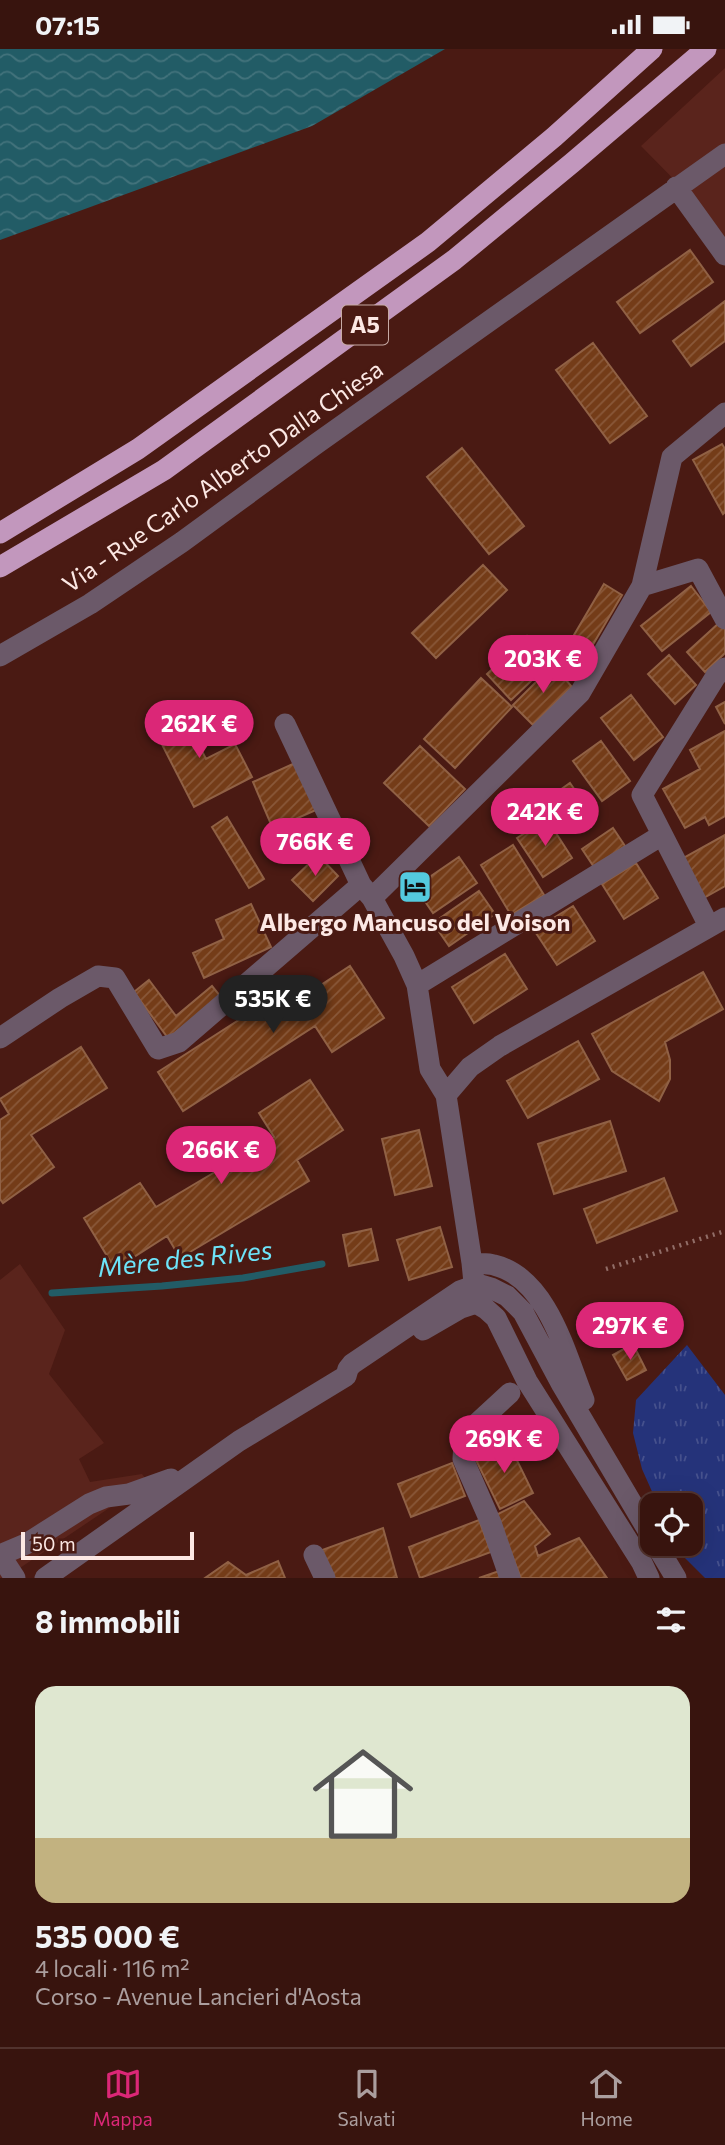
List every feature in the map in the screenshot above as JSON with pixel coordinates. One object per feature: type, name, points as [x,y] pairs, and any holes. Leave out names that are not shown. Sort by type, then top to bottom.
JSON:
[{"type":"highway","name":"A5","points":[[0,533],[138,449],[428,242],[554,137],[652,49]]},
{"type":"highway","name":"A5","points":[[0,567],[164,470],[454,260],[706,49]]},
{"type":"street","name":"Via - Rue Carlo Alberto Dalla Chiesa","points":[[0,656],[90,604],[182,542],[725,154]]},
{"type":"street","points":[[676,187],[725,255]]},
{"type":"street","points":[[0,1038],[97,976],[115,978],[158,1049],[178,1042],[366,892],[580,693],[642,586],[672,457],[725,413]]},
{"type":"street","points":[[642,586],[698,569],[725,619]]},
{"type":"street","points":[[446,1095],[470,1067],[500,1046],[717,922],[662,835],[642,795],[716,676],[725,668]]},
{"type":"street","points":[[285,725],[366,892],[404,956],[417,985],[430,1069],[446,1095],[475,1294],[496,1318],[527,1381],[657,1572]]},
{"type":"street","points":[[417,985],[662,835]]},
{"type":"street","points":[[472,1263],[494,1265],[511,1273],[527,1283],[542,1302],[608,1462]]},
{"type":"street","points":[[45,1578],[239,1441],[346,1376],[352,1364],[447,1298],[475,1294],[491,1288],[507,1296],[523,1312],[562,1385],[640,1517]]},
{"type":"street","points":[[510,1393],[472,1428],[464,1444],[463,1459],[491,1523],[510,1578]]},
{"type":"street","points":[[15,1578],[0,1555],[26,1544],[89,1504],[193,1472]]},
{"type":"street","points":[[314,1555],[325,1578]]},
{"type":"path","points":[[606,1269],[725,1231]]},
{"type":"shaded area","points":[[725,68],[725,241],[701,207],[641,146]]},
{"type":"shaded area","points":[[20,1264],[65,1330],[49,1374],[104,1443],[79,1459],[90,1482],[142,1474],[148,1482],[5,1578],[0,1578],[0,1280]]},
{"type":"green space","points":[[687,1345],[725,1395],[725,1578],[705,1578],[683,1556],[703,1556],[703,1493],[653,1493],[642,1469],[633,1433],[636,1400]]},
{"type":"water","points":[[0,49],[445,49],[312,126],[0,240]]},
{"type":"building","points":[[690,250],[713,282],[640,333],[617,302]]},
{"type":"building","points":[[725,301],[725,341],[691,366],[673,341]]},
{"type":"building","points":[[593,343],[647,416],[610,443],[556,370]]},
{"type":"building","points":[[722,444],[725,449],[723,514],[693,460]]},
{"type":"building","points":[[462,448],[524,526],[489,554],[427,477]]},
{"type":"building","points":[[483,565],[507,590],[436,658],[412,633]]},
{"type":"building","points":[[604,584],[622,595],[575,675],[557,664]]},
{"type":"building","points":[[691,586],[711,612],[662,651],[641,626]]},
{"type":"building","points":[[719,623],[725,629],[725,653],[705,672],[687,652]]},
{"type":"building","points":[[527,636],[551,662],[511,700],[487,674]]},
{"type":"building","points":[[669,655],[696,685],[675,704],[648,674]]},
{"type":"building","points":[[553,665],[572,687],[533,725],[513,705]]},
{"type":"building","points":[[481,678],[512,707],[455,768],[424,739]]},
{"type":"building","points":[[631,695],[663,737],[634,760],[601,718]]},
{"type":"building","points":[[725,702],[725,724],[716,707]]},
{"type":"building","points":[[180,708],[206,759],[235,744],[252,777],[194,807],[151,723]]},
{"type":"building","points":[[725,731],[725,816],[709,825],[705,817],[685,828],[663,789],[700,769],[690,750]]},
{"type":"building","points":[[601,741],[630,781],[602,801],[573,761]]},
{"type":"building","points":[[420,746],[465,789],[429,826],[384,783]]},
{"type":"building","points":[[295,763],[316,810],[273,829],[253,782]]},
{"type":"building","points":[[570,783],[589,810],[566,827],[546,800]]},
{"type":"building","points":[[227,817],[264,879],[249,888],[212,827]]},
{"type":"building","points":[[547,819],[572,858],[543,877],[517,838]]},
{"type":"building","points":[[613,828],[625,846],[594,867],[582,849]]},
{"type":"building","points":[[725,835],[725,886],[702,899],[680,860]]},
{"type":"building","points":[[513,845],[544,895],[511,915],[481,865]]},
{"type":"building","points":[[318,855],[338,876],[313,901],[292,880]]},
{"type":"building","points":[[459,857],[477,883],[433,913],[415,887]]},
{"type":"building","points":[[636,863],[658,898],[624,919],[602,884]]},
{"type":"building","points":[[479,891],[495,914],[449,946],[433,923]]},
{"type":"building","points":[[251,904],[271,947],[204,978],[193,953],[224,939],[216,920]]},
{"type":"building","points":[[573,906],[595,941],[557,965],[534,930]]},
{"type":"building","points":[[505,954],[527,989],[474,1023],[452,987]]},
{"type":"building","points":[[350,966],[384,1018],[332,1052],[315,1026],[183,1111],[158,1072],[290,987],[298,1000]]},
{"type":"building","points":[[703,972],[723,1009],[665,1042],[670,1060],[670,1079],[659,1101],[612,1071],[592,1034]]},
{"type":"building","points":[[149,980],[176,1016],[212,986],[221,997],[168,1038],[134,992]]},
{"type":"building","points":[[578,1041],[599,1079],[528,1118],[507,1081]]},
{"type":"building","points":[[81,1047],[107,1088],[31,1135],[54,1167],[3,1203],[0,1199],[0,1120],[9,1114],[0,1099]]},
{"type":"building","points":[[310,1080],[343,1130],[297,1160],[309,1181],[180,1258],[167,1236],[115,1269],[84,1218],[140,1183],[156,1207],[274,1137],[259,1113]]},
{"type":"building","points":[[610,1121],[626,1171],[554,1194],[538,1144]]},
{"type":"building","points":[[419,1130],[432,1186],[395,1195],[382,1139]]},
{"type":"building","points":[[664,1178],[677,1211],[597,1243],[584,1209]]},
{"type":"building","points":[[440,1227],[452,1267],[409,1280],[397,1240]]},
{"type":"building","points":[[371,1229],[378,1260],[349,1266],[343,1235]]},
{"type":"building","points":[[633,1344],[646,1370],[627,1380],[613,1355]]},
{"type":"building","points":[[507,1440],[533,1493],[500,1509],[474,1456]]},
{"type":"building","points":[[452,1463],[465,1496],[411,1517],[398,1484]]},
{"type":"building","points":[[524,1501],[550,1534],[535,1546],[538,1556],[579,1538],[607,1578],[521,1578],[496,1515]]},
{"type":"building","points":[[479,1520],[491,1552],[420,1578],[409,1547]]},
{"type":"building","points":[[383,1528],[397,1578],[332,1578],[322,1550]]},
{"type":"building","points":[[278,1561],[285,1578],[205,1578],[228,1562],[246,1575]]},
{"type":"building","points":[[502,1570],[504,1578],[479,1578]]},
{"type":"waterway","name":"Mère des Rives","points":[[52,1293],[243,1278],[322,1264]]},
{"type":"place","name":"Albergo Mancuso del Voison","points":[[415,887]]}]
